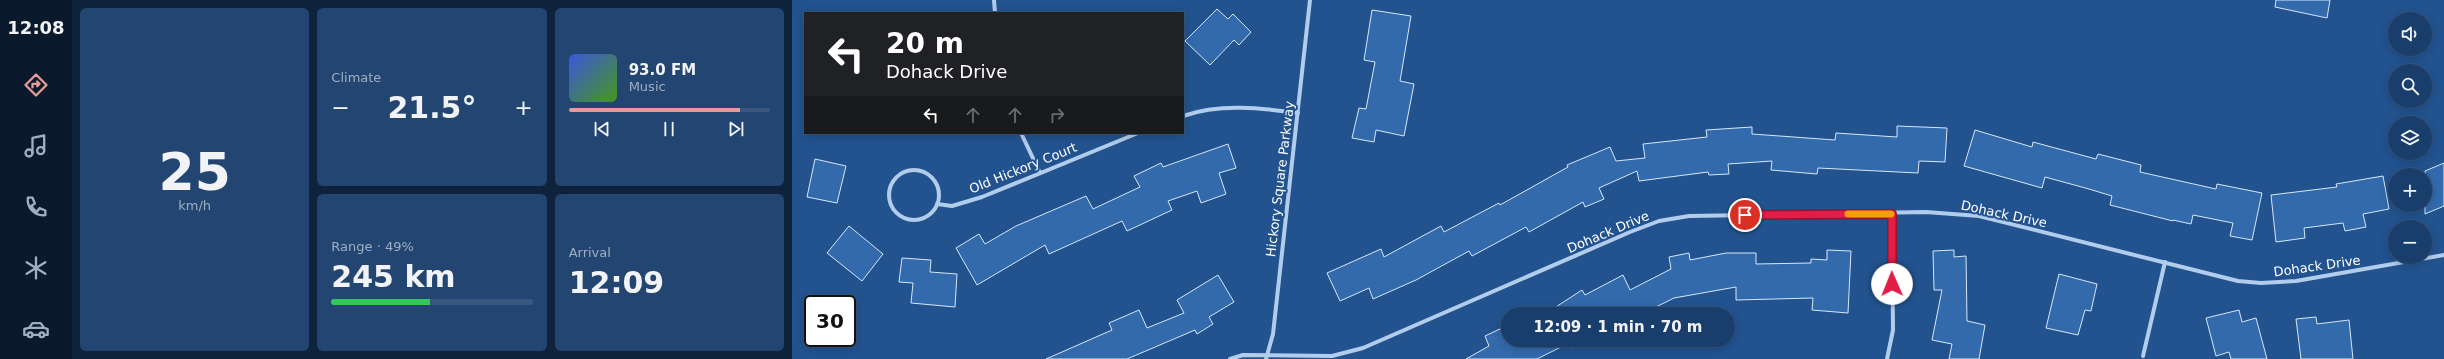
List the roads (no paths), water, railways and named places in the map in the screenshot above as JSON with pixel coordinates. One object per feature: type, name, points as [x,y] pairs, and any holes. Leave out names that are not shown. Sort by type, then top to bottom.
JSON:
[{"type":"street","points":[[994,0],[995,12]]},
{"type":"street","name":"Hickory Square Parkway","points":[[1267,357],[1272,334],[1310,0]]},
{"type":"street","points":[[1184,116],[1203,111],[1241,108],[1298,113]]},
{"type":"street","points":[[1021,134],[1040,173]]},
{"type":"street","name":"Old Hickory Court","points":[[937,204],[960,204],[1136,134]]},
{"type":"street","points":[[907,170],[923,172],[930,175],[938,189],[937,204],[933,211],[920,219],[904,218],[897,214],[889,201],[890,186],[900,174],[907,170]]},
{"type":"street","name":"Dohack Drive","points":[[1230,359],[1242,355],[1267,357],[1332,356],[1363,348],[1414,328],[1630,232],[1666,220],[1689,216],[1892,214],[1926,212],[1979,216],[2238,281],[2261,284],[2296,281],[2444,254]]},
{"type":"street","points":[[1887,359],[1893,330],[1892,214]]},
{"type":"street","points":[[2143,356],[2165,262]]}]
